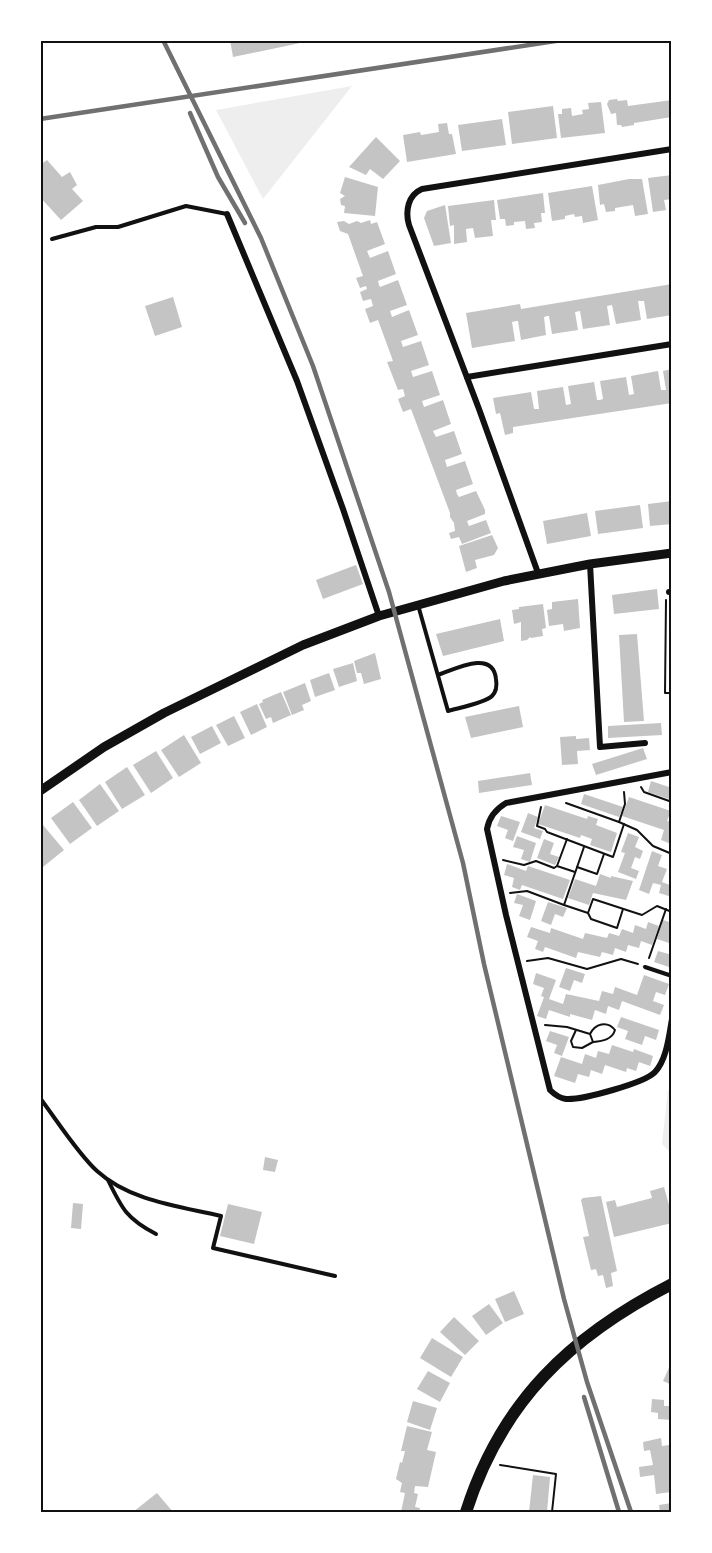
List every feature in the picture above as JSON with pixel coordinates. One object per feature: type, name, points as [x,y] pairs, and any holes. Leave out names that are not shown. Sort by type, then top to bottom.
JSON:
[{"type":"main road","points":[[466,1512],[496,1440],[528,1393],[561,1359],[613,1317],[672,1284]]},
{"type":"street","points":[[538,573],[467,376],[409,225],[407,213],[413,195],[422,189],[672,149]]},
{"type":"street","points":[[227,214],[308,411],[379,616]]},
{"type":"street","points":[[467,376],[672,344]]},
{"type":"street","points":[[40,791],[104,747],[164,713],[303,645],[379,616],[538,573],[672,553]]},
{"type":"street","points":[[590,564],[600,747],[645,743]]},
{"type":"street","points":[[672,772],[506,803],[495,811],[488,823],[502,895],[547,1083],[555,1094],[567,1099],[637,1083],[652,1075],[663,1059],[672,1018]]},
{"type":"lane","points":[[52,239],[96,227],[118,227],[186,206],[227,214]]},
{"type":"lane","points":[[418,604],[448,711],[491,698],[496,691],[496,675],[493,669],[486,664],[478,662],[438,675]]},
{"type":"lane","points":[[645,967],[672,976]]},
{"type":"lane","points":[[40,1098],[88,1161],[108,1179],[133,1194],[221,1216],[213,1248],[335,1276]]},
{"type":"lane","points":[[108,1179],[122,1208],[136,1224],[156,1234]]},
{"type":"path","points":[[670,592],[665,603],[665,693],[672,693]]},
{"type":"path","points":[[637,778],[644,792],[672,802]]},
{"type":"path","points":[[619,822],[625,804],[622,781]]},
{"type":"path","points":[[557,793],[566,803],[637,830],[657,849],[672,854]]},
{"type":"path","points":[[541,796],[537,826],[604,854],[613,857],[624,824]]},
{"type":"path","points":[[557,866],[567,839]]},
{"type":"path","points":[[564,905],[584,847]]},
{"type":"path","points":[[577,867],[597,874],[604,854]]},
{"type":"path","points":[[494,859],[510,860],[524,865],[536,861],[554,868],[557,866],[575,872]]},
{"type":"path","points":[[502,895],[526,891],[588,913],[591,919],[617,928],[623,909]]},
{"type":"path","points":[[588,913],[593,899],[642,915],[657,906],[672,912]]},
{"type":"path","points":[[518,963],[548,958],[587,969],[621,959],[645,967],[666,909]]},
{"type":"path","points":[[576,1030],[571,1041],[573,1047],[582,1048],[593,1042],[606,1041],[615,1030],[610,1025],[601,1024],[590,1034]]},
{"type":"path","points":[[533,1026],[559,1025],[590,1034]]},
{"type":"path","points":[[590,1034],[593,1042]]},
{"type":"path","points":[[486,1462],[556,1474],[552,1512]]},
{"type":"shaded area","points":[[352,86],[263,199],[216,110]]},
{"type":"shaded area","points":[[668,1090],[671,1091],[671,1153],[662,1144]]},
{"type":"building","points":[[230,40],[305,40],[305,42],[233,57]]},
{"type":"building","points":[[617,99],[618,101],[627,100],[628,106],[672,100],[672,117],[622,127],[617,125],[616,113],[611,114],[607,104],[609,100]]},
{"type":"building","points":[[601,102],[605,133],[561,138],[558,114],[562,114],[562,109],[571,108],[572,116],[583,114],[582,110],[589,109],[588,103]]},
{"type":"building","points":[[553,106],[557,138],[512,144],[508,112]]},
{"type":"building","points":[[502,119],[506,145],[462,151],[458,125]]},
{"type":"building","points":[[447,123],[456,154],[407,162],[403,135],[439,132],[438,124]]},
{"type":"building","points":[[376,137],[400,161],[383,179],[370,169],[366,175],[349,167]]},
{"type":"building","points":[[47,160],[62,177],[70,172],[77,185],[72,189],[83,201],[61,220],[40,197],[40,165]]},
{"type":"building","points":[[672,175],[672,199],[664,200],[666,210],[653,212],[648,178]]},
{"type":"building","points":[[345,177],[378,187],[375,216],[344,213],[345,206],[341,205],[340,199],[345,196],[340,193]]},
{"type":"building","points":[[642,179],[648,214],[635,216],[633,205],[606,212],[604,204],[600,205],[598,185]]},
{"type":"building","points":[[592,186],[598,220],[583,223],[582,216],[575,217],[574,214],[565,216],[565,219],[552,221],[548,193]]},
{"type":"building","points":[[543,193],[545,213],[541,213],[542,222],[534,223],[535,228],[526,229],[525,221],[514,222],[514,225],[506,226],[505,219],[500,219],[497,200]]},
{"type":"building","points":[[494,200],[496,220],[491,220],[493,236],[475,238],[473,228],[466,229],[467,242],[454,244],[454,225],[450,226],[448,206]]},
{"type":"building","points":[[445,205],[451,243],[434,246],[424,218],[427,211]]},
{"type":"building","points":[[370,220],[371,224],[377,222],[385,244],[367,251],[370,258],[388,251],[396,274],[378,281],[379,285],[380,287],[398,280],[407,305],[390,311],[392,317],[409,310],[418,335],[401,341],[403,347],[421,341],[429,365],[411,371],[413,377],[432,371],[440,395],[422,401],[424,407],[443,400],[451,424],[433,431],[436,437],[454,431],[462,454],[445,460],[447,467],[465,461],[473,484],[456,490],[457,494],[459,497],[476,491],[485,510],[485,514],[467,521],[469,526],[486,520],[491,533],[462,544],[459,537],[451,539],[449,533],[455,531],[454,523],[411,409],[403,412],[398,399],[405,396],[403,389],[398,390],[387,362],[393,361],[378,320],[370,323],[365,309],[373,306],[371,299],[363,301],[360,292],[367,289],[366,286],[360,288],[356,278],[363,276],[348,234],[340,231],[337,222],[344,221],[349,224]]},
{"type":"building","points":[[672,284],[672,315],[647,319],[644,301],[638,301],[641,320],[616,324],[612,305],[607,306],[610,325],[583,329],[580,311],[575,312],[578,330],[552,334],[549,316],[547,316],[544,317],[546,335],[521,340],[518,321],[516,321],[512,322],[515,341],[472,348],[466,313],[520,304],[521,309]]},
{"type":"building","points":[[173,297],[182,327],[155,336],[145,306]]},
{"type":"building","points":[[672,369],[672,403],[513,427],[513,433],[505,435],[500,413],[496,414],[493,398],[531,392],[534,409],[539,409],[537,391],[563,387],[566,405],[571,404],[568,386],[594,382],[597,400],[600,400],[603,399],[600,381],[626,377],[629,395],[634,394],[631,376],[658,371],[661,390],[666,390],[663,371]]},
{"type":"building","points":[[672,501],[672,524],[650,526],[648,504]]},
{"type":"building","points":[[640,505],[643,528],[598,534],[595,511]]},
{"type":"building","points":[[587,513],[591,536],[547,544],[543,521]]},
{"type":"building","points":[[492,535],[498,548],[494,555],[475,560],[477,568],[466,572],[459,546]]},
{"type":"building","points":[[356,565],[363,584],[323,599],[316,580]]},
{"type":"building","points":[[657,589],[659,609],[614,614],[612,595]]},
{"type":"building","points":[[578,599],[580,628],[564,631],[563,624],[549,626],[547,610],[552,609],[552,602]]},
{"type":"building","points":[[543,604],[546,628],[542,629],[543,636],[530,637],[521,641],[521,622],[514,624],[512,610]]},
{"type":"building","points":[[500,619],[504,641],[443,656],[436,634]]},
{"type":"building","points":[[637,634],[644,721],[624,722],[619,635]]},
{"type":"building","points":[[375,653],[381,679],[364,684],[361,673],[357,673],[354,661]]},
{"type":"building","points":[[353,663],[357,681],[339,687],[333,669]]},
{"type":"building","points":[[329,673],[335,690],[315,697],[310,680]]},
{"type":"building","points":[[305,683],[311,701],[302,705],[304,710],[292,715],[283,692]]},
{"type":"building","points":[[281,692],[291,715],[273,723],[271,717],[266,719],[259,704],[263,702],[262,700]]},
{"type":"building","points":[[257,704],[267,727],[251,735],[240,712]]},
{"type":"building","points":[[519,706],[523,727],[471,738],[465,717]]},
{"type":"building","points":[[234,716],[245,738],[228,746],[216,725]]},
{"type":"building","points":[[661,723],[662,735],[608,738],[608,726]]},
{"type":"building","points":[[212,726],[221,743],[200,754],[191,737]]},
{"type":"building","points":[[184,735],[201,763],[179,777],[161,750]]},
{"type":"building","points":[[576,736],[576,739],[589,738],[590,750],[577,751],[578,764],[562,765],[560,737]]},
{"type":"building","points":[[643,748],[647,759],[596,775],[592,764]]},
{"type":"building","points":[[156,751],[173,778],[151,793],[133,765]]},
{"type":"building","points":[[127,767],[145,795],[122,809],[105,782]]},
{"type":"building","points":[[530,773],[532,785],[479,793],[478,781]]},
{"type":"building","points":[[651,781],[672,788],[672,800],[648,792]]},
{"type":"building","points":[[100,784],[119,811],[97,826],[79,800]]},
{"type":"building","points":[[584,794],[623,807],[619,817],[581,804]]},
{"type":"building","points":[[629,797],[671,811],[667,821],[672,822],[671,844],[661,840],[664,830],[622,816]]},
{"type":"building","points":[[73,802],[92,828],[70,844],[51,818]]},
{"type":"building","points":[[545,805],[587,819],[588,816],[598,819],[596,825],[617,833],[611,852],[590,845],[592,839],[581,835],[580,838],[538,824]]},
{"type":"building","points":[[528,813],[538,817],[534,828],[543,831],[540,839],[521,832]]},
{"type":"building","points":[[501,816],[520,822],[513,841],[505,838],[508,830],[497,826]]},
{"type":"building","points":[[43,825],[64,850],[43,867],[40,864],[40,826]]},
{"type":"building","points":[[628,833],[639,837],[635,847],[643,851],[640,859],[635,857],[631,868],[639,871],[636,879],[618,872],[625,853],[621,852]]},
{"type":"building","points":[[517,836],[536,843],[530,862],[521,859],[524,850],[513,847]]},
{"type":"building","points":[[544,839],[554,843],[550,854],[559,857],[555,865],[537,858]]},
{"type":"building","points":[[652,851],[662,855],[658,866],[667,869],[662,882],[672,886],[672,897],[659,893],[661,885],[653,883],[649,894],[639,890]]},
{"type":"building","points":[[507,864],[526,871],[528,866],[570,880],[563,899],[522,885],[520,890],[512,887],[514,878],[504,875]]},
{"type":"building","points":[[600,874],[633,881],[626,900],[593,893],[589,905],[568,898],[575,879],[596,886]]},
{"type":"building","points":[[517,894],[536,901],[530,920],[519,916],[523,905],[514,903]]},
{"type":"building","points":[[548,902],[567,908],[563,917],[555,914],[551,925],[541,921]]},
{"type":"building","points":[[663,920],[672,923],[672,944],[657,939]]},
{"type":"building","points":[[648,922],[659,926],[652,945],[641,941],[639,948],[628,945],[626,952],[615,948],[613,955],[602,952],[600,957],[578,952],[576,958],[545,947],[543,952],[535,949],[538,941],[527,937],[531,927],[550,933],[551,928],[583,939],[585,933],[607,938],[609,933],[619,936],[622,929],[633,933],[635,925],[646,929]]},
{"type":"building","points":[[658,951],[672,955],[672,968],[654,962]]},
{"type":"building","points":[[566,968],[585,974],[582,983],[574,980],[570,991],[559,987]]},
{"type":"building","points":[[536,973],[556,980],[549,999],[563,1004],[566,994],[599,1001],[602,991],[613,994],[615,987],[637,995],[644,975],[669,984],[665,995],[656,992],[653,1001],[664,1005],[660,1015],[622,1001],[619,1010],[608,1006],[606,1014],[595,1010],[592,1020],[570,1014],[570,1017],[549,1010],[546,1019],[537,1016],[544,997],[541,996],[544,988],[533,984]]},
{"type":"building","points":[[621,1017],[659,1030],[656,1040],[645,1036],[642,1045],[625,1039],[628,1031],[617,1027]]},
{"type":"building","points":[[550,1031],[569,1037],[562,1056],[554,1053],[557,1045],[546,1041]]},
{"type":"building","points":[[612,1045],[633,1052],[634,1049],[653,1056],[650,1066],[639,1062],[636,1071],[627,1068],[626,1072],[605,1065],[602,1074],[591,1070],[589,1077],[578,1074],[575,1083],[554,1076],[561,1057],[582,1064],[585,1054],[596,1058],[598,1051],[609,1054]]},
{"type":"building","points":[[265,1157],[278,1160],[275,1172],[263,1170]]},
{"type":"building","points":[[664,1187],[669,1205],[672,1204],[672,1223],[614,1237],[606,1202],[615,1200],[617,1207],[652,1198],[650,1191]]},
{"type":"building","points":[[601,1196],[617,1271],[611,1273],[613,1286],[606,1288],[603,1275],[598,1276],[596,1269],[591,1270],[583,1237],[589,1236],[581,1200]]},
{"type":"building","points":[[73,1203],[83,1204],[81,1229],[71,1228]]},
{"type":"building","points":[[228,1204],[262,1212],[254,1244],[220,1236]]},
{"type":"building","points":[[514,1291],[524,1314],[505,1322],[495,1299]]},
{"type":"building","points":[[489,1304],[503,1323],[486,1335],[472,1316]]},
{"type":"building","points":[[454,1317],[479,1341],[465,1355],[440,1332]]},
{"type":"building","points":[[432,1338],[463,1357],[451,1377],[420,1358]]},
{"type":"building","points":[[672,1361],[672,1385],[663,1381]]},
{"type":"building","points":[[428,1371],[450,1383],[440,1402],[417,1389]]},
{"type":"building","points":[[652,1399],[664,1400],[664,1406],[672,1406],[671,1420],[658,1419],[658,1413],[651,1412]]},
{"type":"building","points":[[413,1401],[437,1408],[430,1430],[407,1422]]},
{"type":"building","points":[[407,1426],[432,1432],[427,1450],[436,1452],[428,1487],[415,1486],[414,1493],[418,1494],[415,1507],[420,1508],[419,1512],[401,1512],[405,1493],[400,1492],[402,1483],[396,1479],[405,1451],[401,1451]]},
{"type":"building","points":[[661,1438],[662,1446],[669,1445],[672,1490],[656,1494],[654,1475],[640,1477],[639,1467],[653,1465],[650,1450],[644,1451],[643,1442]]},
{"type":"building","points":[[533,1475],[550,1477],[547,1512],[529,1512]]},
{"type":"building","points":[[157,1493],[173,1512],[133,1512]]},
{"type":"building","points":[[672,1503],[672,1512],[660,1512],[659,1505]]},
{"type":"railway","points":[[163,40],[261,238],[313,366],[389,592],[463,863],[484,964],[564,1299],[587,1382],[631,1512]]},
{"type":"railway","points":[[40,119],[562,40]]},
{"type":"railway","points":[[190,113],[218,177],[245,223]]},
{"type":"railway","points":[[584,1397],[619,1512]]}]
